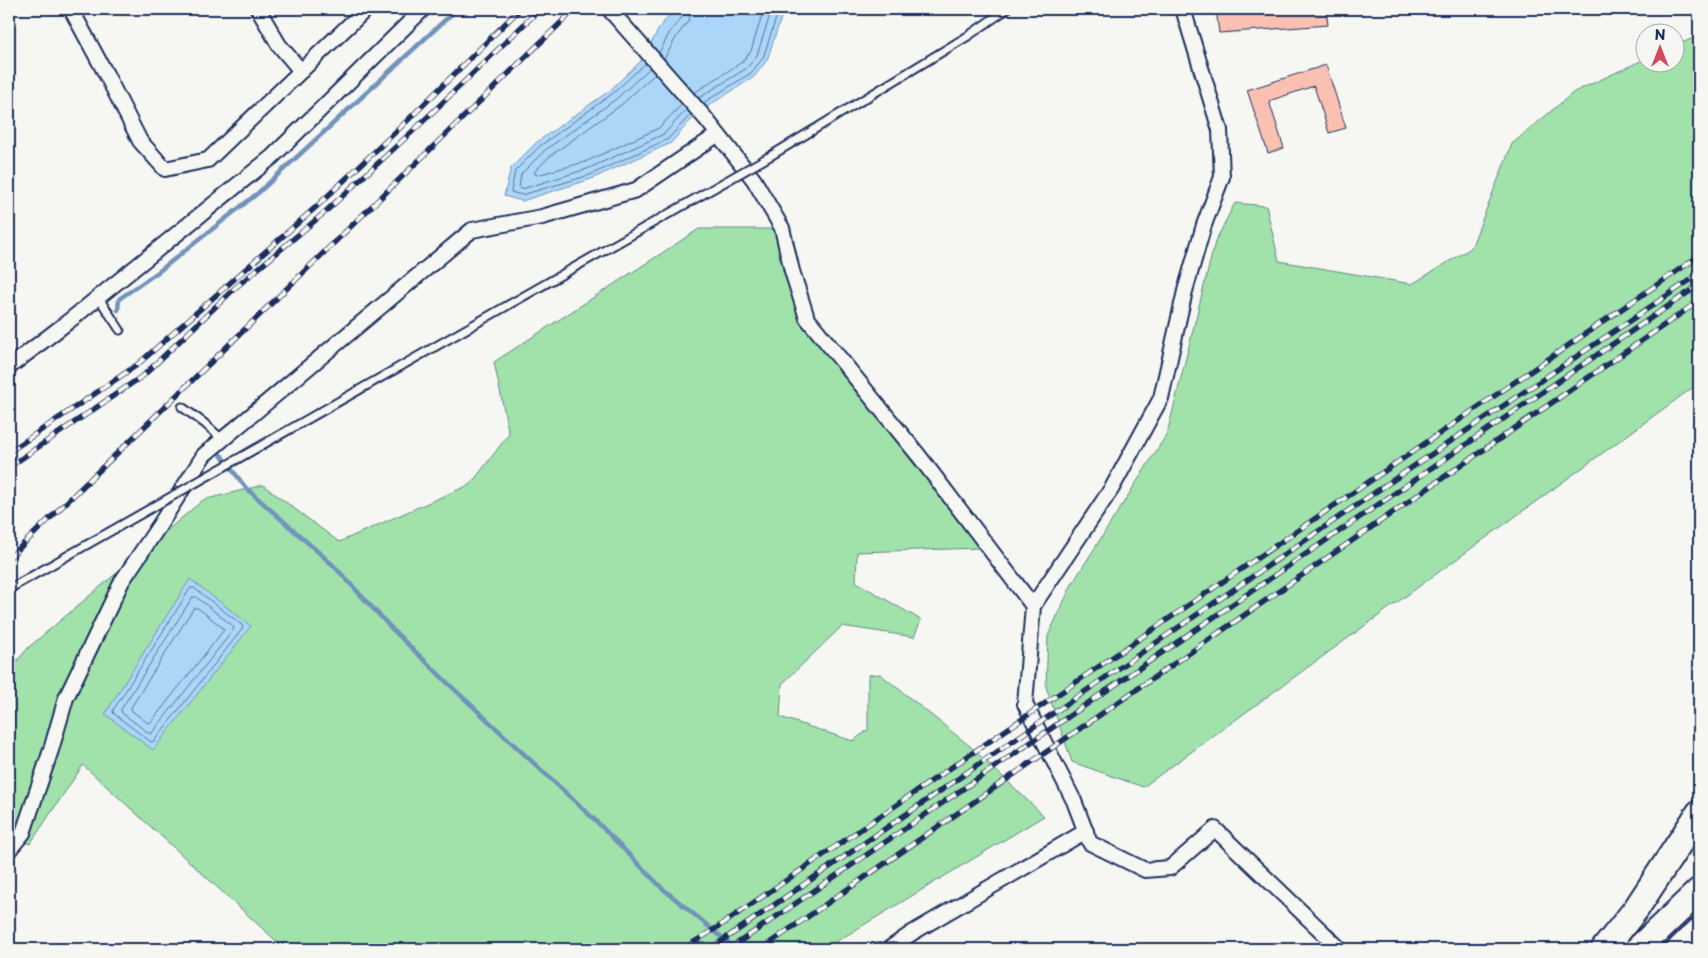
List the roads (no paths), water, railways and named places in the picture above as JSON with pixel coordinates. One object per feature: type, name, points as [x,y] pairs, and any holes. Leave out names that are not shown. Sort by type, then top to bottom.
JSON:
[{"type":"highway","points":[[1604,949],[1636,909],[1699,813]]},
{"type":"highway","points":[[1638,949],[1699,891]]},
{"type":"highway","points":[[1680,949],[1699,932]]},
{"type":"street","points":[[71,9],[140,141],[165,169],[208,160],[366,9]]},
{"type":"street","points":[[258,9],[279,45],[301,71]]},
{"type":"street","points":[[9,367],[272,157],[423,9]]},
{"type":"street","points":[[610,9],[706,119],[754,180],[782,228],[792,271],[807,318],[919,456],[1033,606]]},
{"type":"street","points":[[1183,9],[1220,130],[1222,177],[1204,225],[1184,291],[1161,398],[1112,488],[1033,606],[1025,704],[1074,800],[1090,843],[1146,870],[1170,868],[1215,829],[1340,949]]},
{"type":"street","points":[[9,850],[23,833],[66,698],[122,581],[204,455],[472,230],[542,217],[636,190],[717,135]]},
{"type":"street","points":[[889,949],[912,933],[1086,831]]},
{"type":"lane","points":[[9,589],[772,154],[968,36],[1007,9]]},
{"type":"lane","points":[[98,296],[120,330]]},
{"type":"lane","points":[[182,407],[222,439]]},
{"type":"water","points":[[675,9],[784,9],[767,60],[754,77],[708,106],[688,123],[671,143],[591,179],[522,201],[504,196],[511,168],[537,142],[609,91],[641,61],[661,25]]},
{"type":"water","points":[[190,579],[251,626],[153,750],[105,714]]},
{"type":"waterway","points":[[118,310],[119,299],[158,272],[258,193],[457,9]]},
{"type":"waterway","points":[[221,455],[246,488],[333,565],[393,630],[453,688],[596,821],[662,888],[736,949]]},
{"type":"railway","points":[[9,452],[137,365],[316,207],[407,121],[520,9]]},
{"type":"railway","points":[[9,467],[144,375],[235,288],[324,213],[414,130],[540,9]]},
{"type":"railway","points":[[9,558],[575,9]]},
{"type":"railway","points":[[683,949],[718,927],[1699,256]]},
{"type":"railway","points":[[710,949],[1377,491],[1699,274]]},
{"type":"railway","points":[[729,949],[1699,285]]},
{"type":"railway","points":[[761,949],[1699,301]]}]
